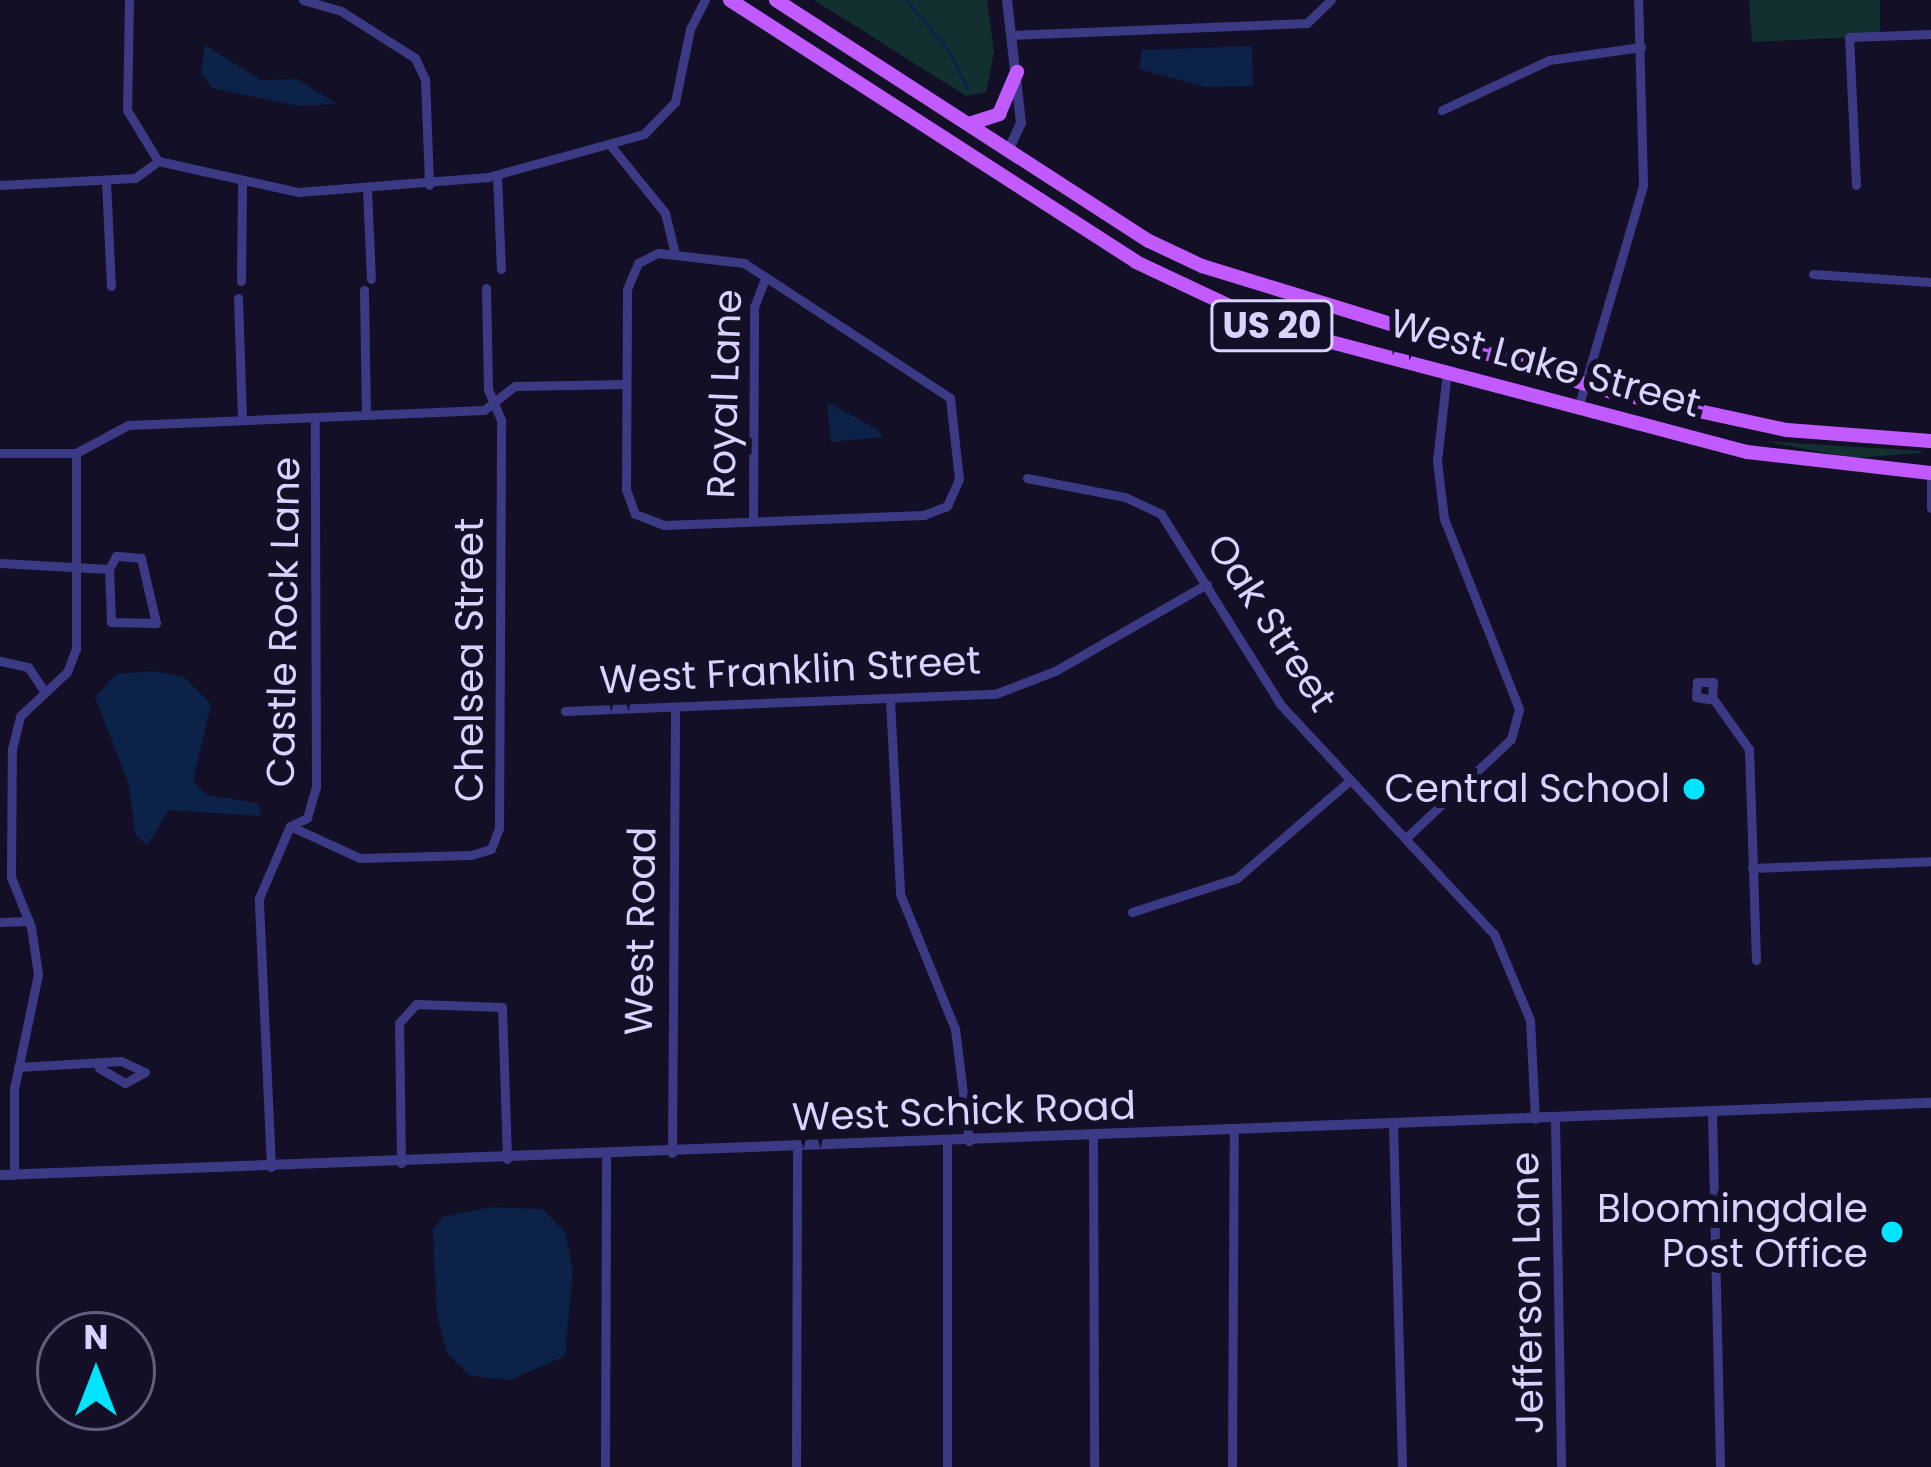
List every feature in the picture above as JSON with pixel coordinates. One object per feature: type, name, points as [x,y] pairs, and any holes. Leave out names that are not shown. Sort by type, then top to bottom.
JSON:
[{"type":"main road","name":"West Lake Street","points":[[730,0],[1136,262],[1274,326],[1578,408],[1810,463],[1931,473]]},
{"type":"main road","name":"West Lake Street","points":[[776,0],[1008,151],[1202,266],[1585,386],[1787,430],[1931,441]]},
{"type":"main road","points":[[966,124],[999,114],[1017,72]]},
{"type":"main road","points":[[996,171],[1008,151]]},
{"type":"street","points":[[129,0],[127,110],[158,161],[298,191],[429,185],[497,176],[644,134],[675,101],[690,29],[705,0]]},
{"type":"street","points":[[303,0],[341,11],[415,58],[425,80],[429,185]]},
{"type":"street","points":[[1007,0],[1021,123],[1008,151]]},
{"type":"street","points":[[1011,35],[1307,23],[1331,0]]},
{"type":"street","points":[[1578,408],[1642,185],[1638,0]]},
{"type":"street","points":[[1856,185],[1849,37],[1931,34]]},
{"type":"street","points":[[1442,110],[1549,60],[1641,47]]},
{"type":"street","points":[[611,146],[665,213],[675,254]]},
{"type":"street","points":[[0,185],[135,178],[158,161]]},
{"type":"street","points":[[497,176],[501,269]]},
{"type":"street","points":[[106,181],[111,286]]},
{"type":"street","points":[[241,281],[242,181]]},
{"type":"street","points":[[367,188],[371,279]]},
{"type":"street","name":"Royal Lane","points":[[675,254],[727,258],[765,278],[754,308],[753,516],[664,525],[635,514],[626,489],[630,277],[638,263],[675,254]]},
{"type":"street","points":[[1813,274],[1931,282]]},
{"type":"street","points":[[753,516],[932,514],[947,506],[959,479],[950,398],[765,278]]},
{"type":"street","points":[[486,288],[488,390],[497,404]]},
{"type":"street","points":[[364,290],[366,415]]},
{"type":"street","points":[[238,298],[242,420]]},
{"type":"street","points":[[1406,838],[1511,739],[1519,718],[1444,519],[1437,460],[1447,372]]},
{"type":"street","points":[[0,453],[76,453],[128,425],[366,415],[497,404],[515,386],[626,384]]},
{"type":"street","name":"Chelsea Street","points":[[290,826],[360,859],[491,849],[500,818],[497,404]]},
{"type":"street","name":"Castle Rock Lane","points":[[271,1167],[260,891],[290,826],[307,818],[316,787],[316,418]]},
{"type":"street","points":[[7,1175],[18,1069],[38,974],[29,921],[11,877],[6,767],[20,716],[67,672],[76,650],[76,453]]},
{"type":"street","points":[[1931,473],[1931,508]]},
{"type":"street","name":"Oak Street","points":[[1028,478],[1125,496],[1161,514],[1280,704],[1476,912],[1510,962],[1530,1020],[1535,1119]]},
{"type":"street","points":[[116,556],[141,558],[157,623],[111,622],[110,569],[116,556]]},
{"type":"street","points":[[0,562],[78,571],[110,569]]},
{"type":"street","name":"West Franklin Street","points":[[565,711],[995,694],[1034,682],[1207,584]]},
{"type":"street","points":[[0,661],[28,667],[44,691]]},
{"type":"street","points":[[1712,698],[1749,749],[1756,960]]},
{"type":"street","points":[[890,700],[900,894],[955,1029],[968,1141]]},
{"type":"street","name":"West Road","points":[[673,1153],[675,709]]},
{"type":"street","points":[[1132,912],[1237,878],[1350,780]]},
{"type":"street","points":[[1752,868],[1931,861]]},
{"type":"street","points":[[0,922],[29,921]]},
{"type":"street","points":[[401,1162],[399,1023],[416,1004],[502,1006],[507,1159]]},
{"type":"street","points":[[0,1071],[99,1068]]},
{"type":"street","name":"West Schick Road","points":[[7,1175],[1931,1103]]},
{"type":"street","points":[[1712,1112],[1720,1467]]},
{"type":"street","name":"Jefferson Lane","points":[[1555,1118],[1562,1467]]},
{"type":"street","points":[[1393,1124],[1402,1467]]},
{"type":"street","points":[[1232,1467],[1234,1131]]},
{"type":"street","points":[[1093,1136],[1094,1467]]},
{"type":"street","points":[[947,1142],[947,1467]]},
{"type":"street","points":[[796,1467],[797,1148]]},
{"type":"street","points":[[605,1467],[607,1156]]},
{"type":"green space","points":[[814,0],[987,0],[994,53],[986,92],[966,96]]},
{"type":"green space","points":[[1749,0],[1880,0],[1880,36],[1752,42]]},
{"type":"green space","points":[[1763,441],[1921,451],[1922,453],[1852,458]]},
{"type":"water","points":[[205,45],[261,80],[297,79],[337,104],[298,106],[212,88],[201,74]]},
{"type":"water","points":[[1252,46],[1253,86],[1205,87],[1139,69],[1142,50]]},
{"type":"water","points":[[827,402],[878,430],[883,437],[831,442]]},
{"type":"water","points":[[153,671],[184,677],[211,704],[193,781],[207,795],[258,803],[261,816],[169,810],[147,846],[135,833],[129,785],[95,697],[116,674]]},
{"type":"water","points":[[492,1207],[543,1209],[565,1233],[573,1269],[565,1356],[510,1380],[470,1376],[447,1353],[437,1315],[433,1230],[442,1217]]},
{"type":"waterway","points":[[906,0],[949,51],[968,89]]},
{"type":"place","name":"Central School","points":[[1694,789]]},
{"type":"place","name":"Bloomingdale Post Office","points":[[1892,1232]]}]
